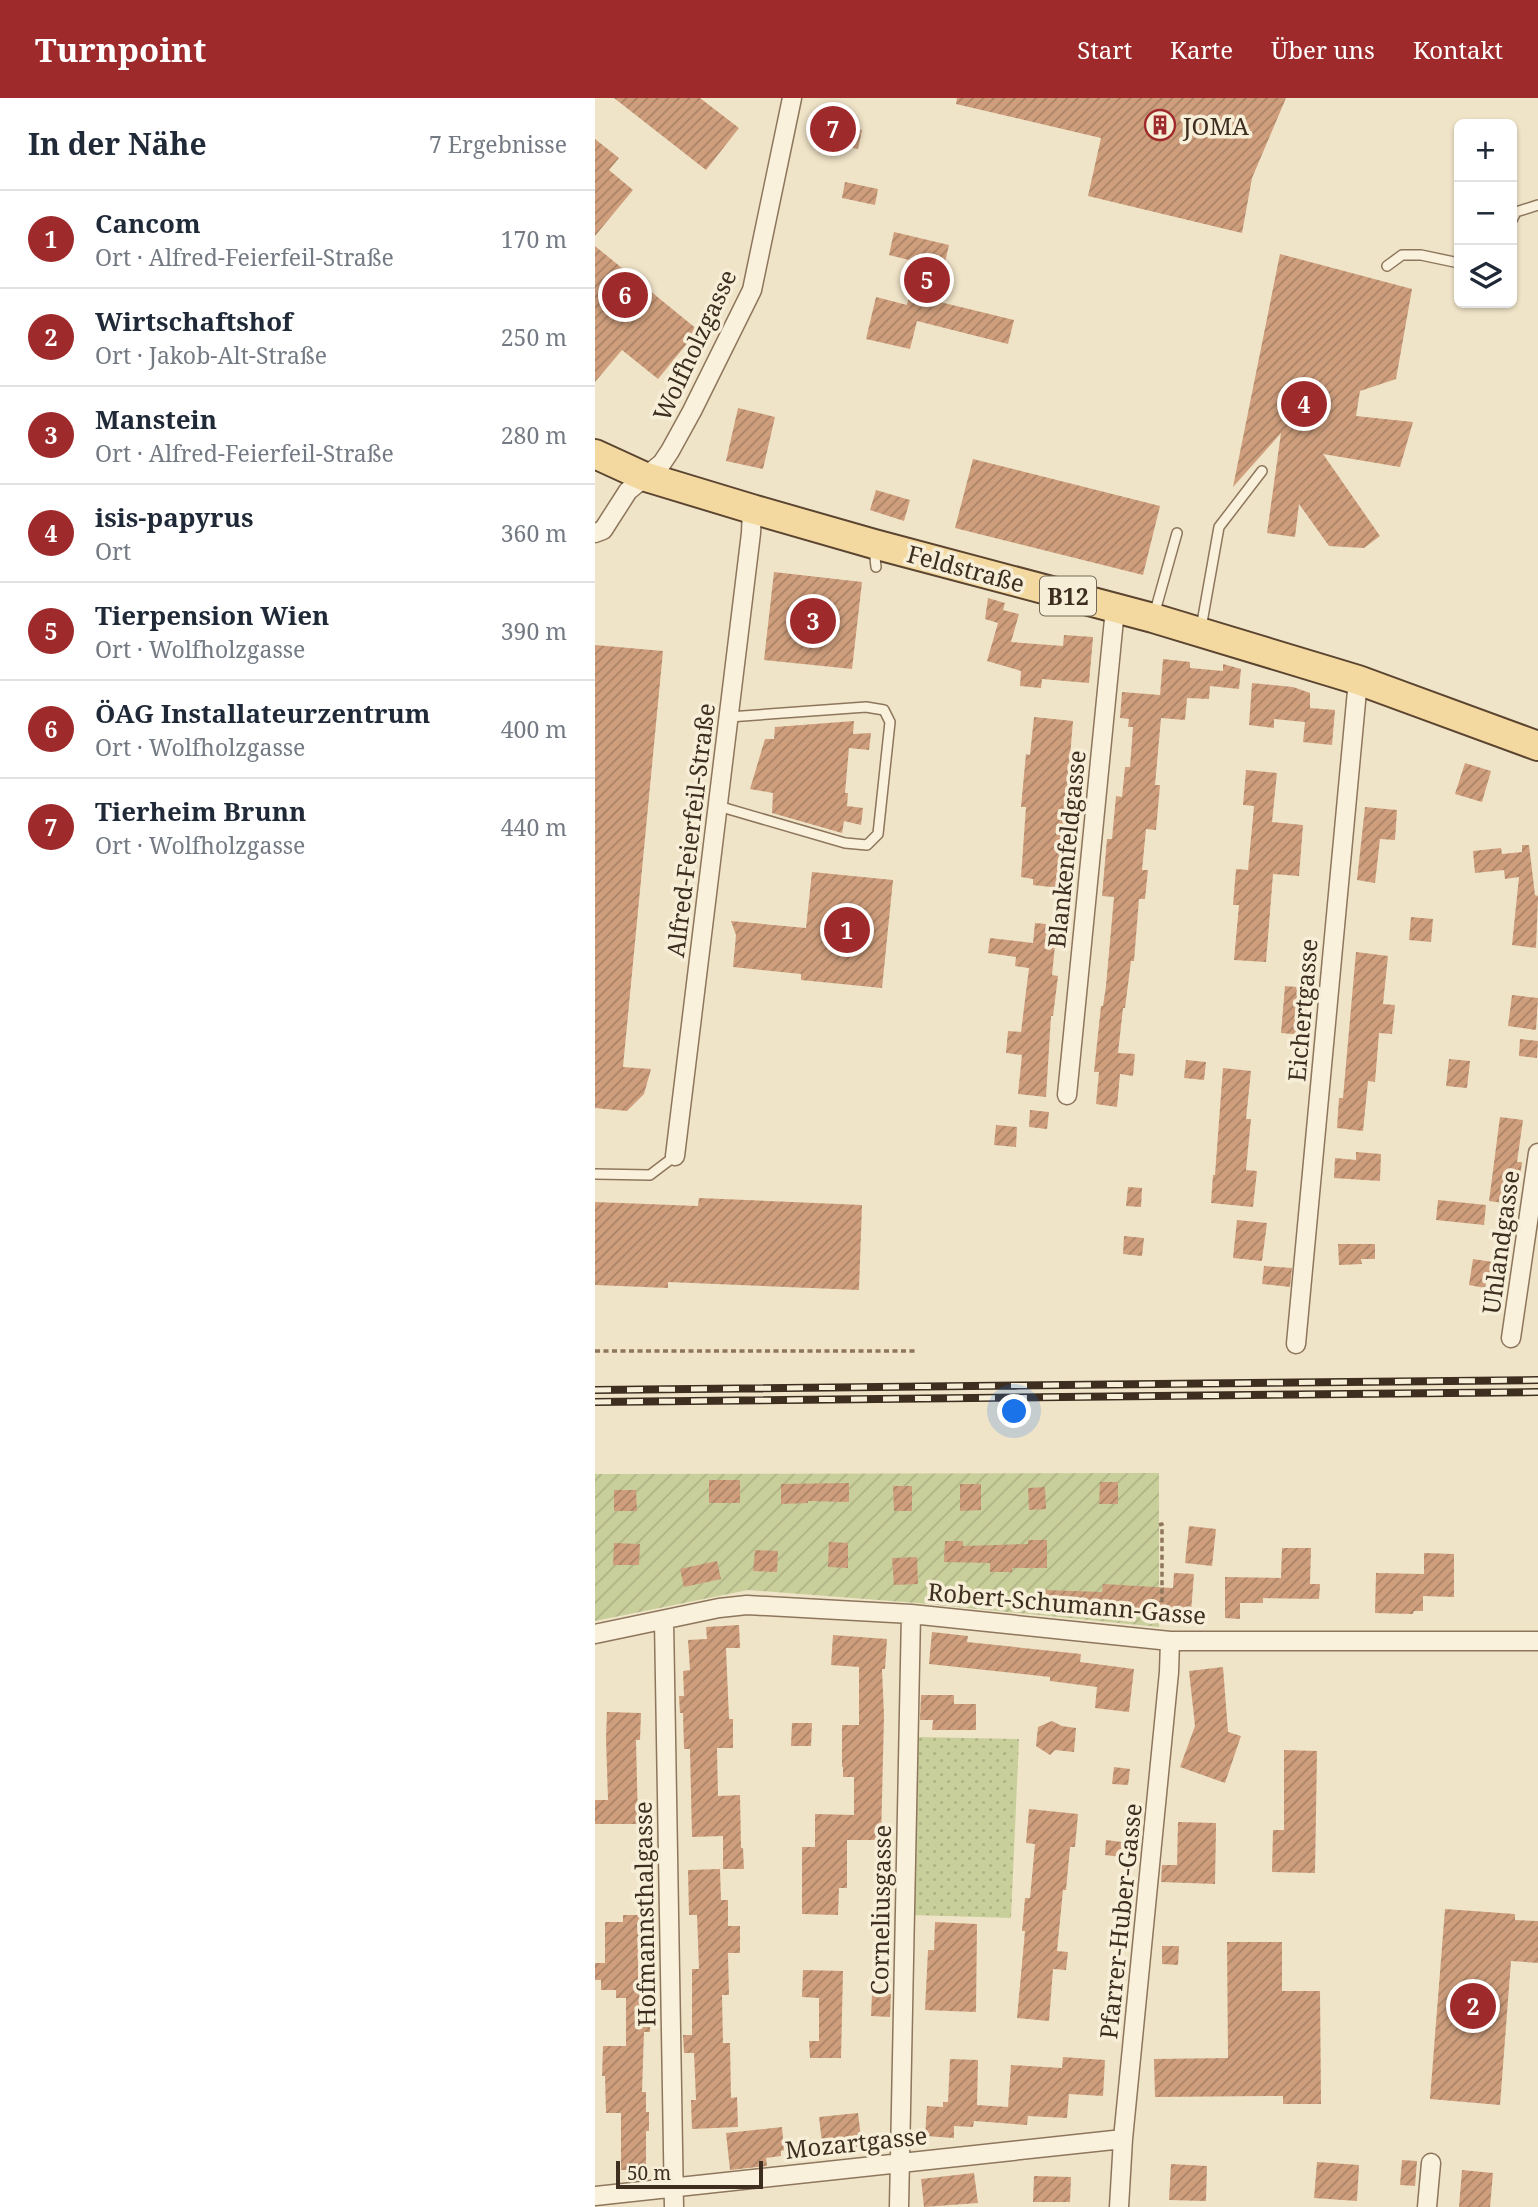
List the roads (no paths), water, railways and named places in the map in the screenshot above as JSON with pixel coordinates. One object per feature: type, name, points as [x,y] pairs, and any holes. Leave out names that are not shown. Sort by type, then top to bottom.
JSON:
[{"type":"main road","name":"Feldstraße","points":[[595,454],[643,477],[752,509],[875,555],[1153,618],[1358,680],[1538,746]]},
{"type":"street","name":"Wolfholzgasse","points":[[595,533],[603,530],[628,491],[662,463],[670,451],[752,290],[792,98]]},
{"type":"street","name":"Alfred-Feierfeil-Straße","points":[[675,1156],[753,521],[752,509]]},
{"type":"street","name":"Blankenfeldgasse","points":[[1067,1095],[1115,609]]},
{"type":"street","name":"Eichertgasse","points":[[1296,1344],[1358,680]]},
{"type":"street","name":"Uhlandgasse","points":[[1511,1338],[1538,1153]]},
{"type":"street","name":"Robert-Schumann-Gasse","points":[[595,1634],[719,1608],[747,1605],[911,1614],[1170,1641],[1538,1642]]},
{"type":"street","name":"Corneliusgasse","points":[[899,2207],[911,1614]]},
{"type":"street","name":"Hofmannsthalgasse","points":[[664,1620],[674,2207]]},
{"type":"street","name":"Pfarrer-Huber-Gasse","points":[[1119,2207],[1123,2139],[1168,1686],[1170,1641]]},
{"type":"street","name":"Mozartgasse","points":[[595,2196],[1123,2139]]},
{"type":"street","points":[[1427,2207],[1431,2163]]},
{"type":"lane","points":[[1517,212],[1538,205]]},
{"type":"lane","points":[[1387,267],[1402,254],[1454,262]]},
{"type":"lane","points":[[1200,633],[1219,527],[1262,471]]},
{"type":"lane","points":[[1153,618],[1177,533]]},
{"type":"lane","points":[[718,806],[845,844],[867,845],[878,834],[890,722],[884,710],[866,707],[729,717]]},
{"type":"lane","points":[[595,1174],[649,1175],[675,1156]]},
{"type":"railway","points":[[595,1390],[1538,1380]]},
{"type":"railway","points":[[595,1402],[1538,1392]]},
{"type":"place","name":"JOMA","points":[[1160,125]]},
{"type":"place","name":"Tierheim Brunn","points":[[833,129]]},
{"type":"place","name":"Tierpension Wien","points":[[927,280]]},
{"type":"place","name":"ÖAG Installateurzentrum","points":[[625,295]]},
{"type":"place","name":"isis-papyrus","points":[[1304,404]]},
{"type":"place","name":"Manstein","points":[[813,621]]},
{"type":"place","name":"Cancom","points":[[847,930]]},
{"type":"place","name":"Wirtschaftshof","points":[[1473,2006]]}]
